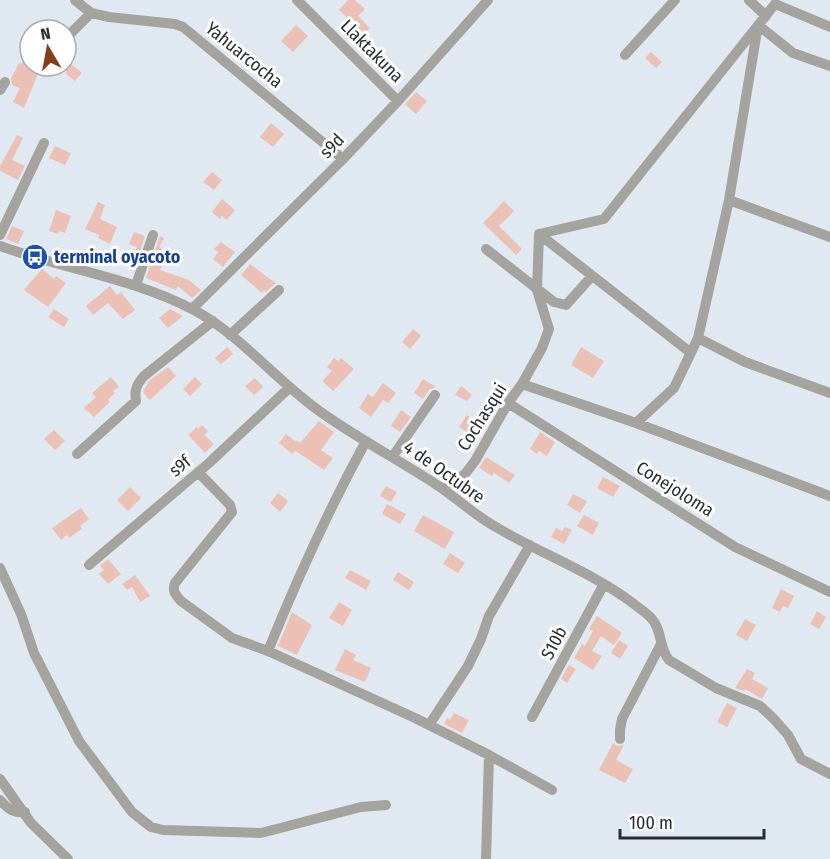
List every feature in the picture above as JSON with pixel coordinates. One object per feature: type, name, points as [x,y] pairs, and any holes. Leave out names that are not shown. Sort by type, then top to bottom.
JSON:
[{"type":"street","name":"Yahuarcocha","points":[[75,0],[91,13],[183,27],[343,159]]},
{"type":"street","name":"Llaktakuna","points":[[297,0],[398,101]]},
{"type":"street","name":"s9d","points":[[192,309],[343,159],[488,0]]},
{"type":"street","points":[[625,55],[675,0]]},
{"type":"street","points":[[749,0],[766,16]]},
{"type":"street","points":[[539,234],[604,219],[775,4],[830,27]]},
{"type":"street","points":[[78,26],[91,13]]},
{"type":"street","points":[[758,26],[793,53],[830,66]]},
{"type":"street","points":[[636,423],[674,388],[698,338],[729,200],[758,26]]},
{"type":"street","points":[[0,235],[44,143]]},
{"type":"street","points":[[729,200],[830,237]]},
{"type":"street","points":[[539,234],[691,353]]},
{"type":"street","points":[[537,290],[539,234]]},
{"type":"street","points":[[136,285],[153,235]]},
{"type":"street","name":"4 de Octubre","points":[[0,246],[136,285],[192,309],[213,321],[324,415],[442,488],[467,509],[616,590],[651,618],[656,625],[663,653],[669,660],[716,688],[760,706],[788,735],[801,759],[830,774]]},
{"type":"street","points":[[486,249],[554,302],[566,305],[592,276]]},
{"type":"street","points":[[230,335],[279,290]]},
{"type":"street","name":"Cochasqui","points":[[442,488],[465,474],[542,348],[549,329],[537,290]]},
{"type":"street","points":[[78,454],[136,401],[134,393],[137,384],[144,376],[213,321]]},
{"type":"street","points":[[698,338],[745,362],[830,393]]},
{"type":"street","points":[[522,384],[636,423],[830,496]]},
{"type":"street","name":"s9f","points":[[89,565],[198,472],[290,388]]},
{"type":"street","points":[[393,456],[435,394]]},
{"type":"street","name":"Conejoloma","points":[[508,403],[735,547],[830,592]]},
{"type":"street","points":[[268,651],[302,568],[336,496],[366,441]]},
{"type":"street","points":[[198,472],[230,505],[232,512],[175,583],[174,593],[181,601],[232,638],[268,651],[429,725],[552,790]]},
{"type":"street","points":[[429,725],[468,666],[482,639],[489,616],[530,545]]},
{"type":"street","points":[[0,568],[21,614],[34,653],[79,741],[132,812],[151,827],[163,830],[261,833],[362,807],[386,805]]},
{"type":"street","name":"S10b","points":[[532,717],[604,584]]},
{"type":"street","points":[[620,739],[622,719],[661,645]]},
{"type":"street","points":[[486,859],[489,755]]},
{"type":"street","points":[[0,780],[31,823],[68,859]]},
{"type":"street","points":[[0,800],[16,813],[25,812]]},
{"type":"building","points":[[348,0],[355,0],[365,9],[358,16],[370,28],[364,34],[339,10]]},
{"type":"building","points":[[296,25],[308,36],[293,52],[281,41]]},
{"type":"building","points":[[651,52],[662,62],[656,68],[645,58]]},
{"type":"building","points":[[18,65],[18,78],[36,78],[24,108],[13,102],[20,88],[12,85],[11,78]]},
{"type":"building","points":[[416,92],[427,101],[416,114],[405,104]]},
{"type":"building","points":[[271,123],[284,134],[273,147],[260,137]]},
{"type":"building","points":[[17,135],[23,138],[12,160],[25,166],[18,180],[0,171],[0,166]]},
{"type":"building","points":[[55,146],[71,153],[65,165],[49,158]]},
{"type":"building","points":[[212,172],[222,180],[214,190],[203,182]]},
{"type":"building","points":[[222,199],[235,210],[227,220],[222,216],[220,219],[212,212]]},
{"type":"building","points":[[504,201],[514,211],[499,226],[522,249],[516,255],[483,223]]},
{"type":"building","points":[[98,202],[105,205],[100,219],[117,227],[110,244],[98,238],[99,235],[85,229]]},
{"type":"building","points":[[56,210],[71,216],[65,233],[59,231],[58,234],[49,231]]},
{"type":"building","points":[[12,226],[24,231],[18,244],[6,239]]},
{"type":"building","points":[[134,232],[145,236],[134,268],[128,265],[137,247],[129,244]]},
{"type":"building","points":[[160,236],[164,238],[159,247],[162,249],[158,254],[165,261],[160,270],[189,280],[201,290],[192,298],[178,286],[176,290],[146,278]]},
{"type":"building","points":[[221,242],[235,252],[223,267],[213,259],[218,252],[214,249]]},
{"type":"building","points":[[76,250],[92,255],[90,262],[73,257]]},
{"type":"building","points":[[250,264],[276,283],[266,292],[264,290],[262,293],[241,275]]},
{"type":"building","points":[[42,269],[54,279],[56,276],[66,283],[48,307],[24,290]]},
{"type":"building","points":[[110,286],[117,295],[121,292],[135,310],[123,319],[108,303],[93,315],[86,306]]},
{"type":"building","points":[[54,309],[69,319],[64,327],[48,317]]},
{"type":"building","points":[[170,309],[183,316],[168,328],[159,318]]},
{"type":"building","points":[[413,329],[421,336],[410,349],[402,342]]},
{"type":"building","points":[[227,347],[233,354],[221,364],[215,358]]},
{"type":"building","points":[[581,347],[604,361],[593,378],[571,365]]},
{"type":"building","points":[[334,358],[338,361],[341,358],[354,369],[333,391],[322,381],[332,371],[327,367]]},
{"type":"building","points":[[168,367],[176,376],[150,400],[143,392],[145,388],[149,381]]},
{"type":"building","points":[[111,377],[119,387],[113,391],[115,393],[108,400],[110,402],[94,417],[84,408],[96,397],[92,393]]},
{"type":"building","points":[[195,377],[202,384],[190,396],[183,389]]},
{"type":"building","points":[[255,378],[263,387],[254,395],[245,386]]},
{"type":"building","points":[[423,379],[436,387],[429,390],[423,399],[414,393]]},
{"type":"building","points":[[383,383],[396,393],[388,403],[383,400],[371,417],[359,408],[368,394],[373,397]]},
{"type":"building","points":[[461,386],[472,395],[467,401],[455,395]]},
{"type":"building","points":[[401,410],[411,417],[400,432],[391,426]]},
{"type":"building","points":[[467,415],[481,425],[473,436],[459,427]]},
{"type":"building","points":[[319,421],[334,432],[321,450],[333,458],[324,470],[295,451],[292,454],[279,443],[286,434],[300,443]]},
{"type":"building","points":[[202,425],[208,431],[204,435],[214,444],[205,453],[188,435]]},
{"type":"building","points":[[54,430],[65,441],[55,450],[44,439]]},
{"type":"building","points":[[540,432],[555,442],[547,456],[539,451],[537,454],[530,449]]},
{"type":"building","points":[[486,457],[515,475],[509,483],[494,473],[492,476],[479,468]]},
{"type":"building","points":[[603,477],[620,486],[613,497],[597,488]]},
{"type":"building","points":[[386,486],[397,492],[391,502],[380,496]]},
{"type":"building","points":[[130,487],[141,498],[128,511],[117,500]]},
{"type":"building","points":[[278,493],[288,501],[280,512],[270,503]]},
{"type":"building","points":[[573,494],[587,501],[580,513],[567,505]]},
{"type":"building","points":[[387,504],[406,514],[400,524],[382,514]]},
{"type":"building","points":[[81,508],[89,519],[80,526],[82,529],[69,538],[67,535],[61,540],[52,528]]},
{"type":"building","points":[[423,515],[454,532],[445,549],[414,531]]},
{"type":"building","points":[[584,515],[599,523],[593,535],[577,526]]},
{"type":"building","points":[[565,527],[572,530],[564,544],[551,537],[556,528],[562,531]]},
{"type":"building","points":[[450,553],[465,563],[458,573],[443,564]]},
{"type":"building","points":[[108,559],[121,574],[108,584],[99,574],[104,570],[100,566]]},
{"type":"building","points":[[350,570],[371,581],[366,590],[345,578]]},
{"type":"building","points":[[398,572],[414,582],[409,590],[393,580]]},
{"type":"building","points":[[135,575],[150,596],[140,602],[132,587],[127,590],[122,584]]},
{"type":"building","points":[[781,589],[794,596],[788,608],[783,606],[780,612],[772,608]]},
{"type":"building","points":[[339,602],[352,610],[343,626],[329,618]]},
{"type":"building","points":[[817,611],[826,617],[819,629],[810,624]]},
{"type":"building","points":[[292,612],[312,625],[297,655],[278,646]]},
{"type":"building","points":[[597,616],[622,633],[614,645],[601,636],[592,651],[602,656],[593,670],[574,658],[582,644],[585,646],[593,631],[589,629]]},
{"type":"building","points":[[745,619],[756,625],[747,641],[736,635]]},
{"type":"building","points":[[619,640],[628,646],[620,659],[611,653]]},
{"type":"building","points":[[345,649],[356,655],[353,660],[371,668],[365,682],[335,670]]},
{"type":"building","points":[[569,665],[576,669],[567,683],[561,679]]},
{"type":"building","points":[[747,669],[755,673],[752,679],[768,688],[762,699],[745,689],[744,691],[735,688]]},
{"type":"building","points":[[727,703],[737,708],[727,727],[717,722]]},
{"type":"building","points":[[454,713],[469,720],[462,733],[444,724],[447,718],[450,720]]},
{"type":"building","points":[[613,743],[617,746],[624,745],[616,760],[633,769],[625,783],[599,770]]},
{"type":"place","name":"terminal oyacoto","points":[[35,257]]}]
